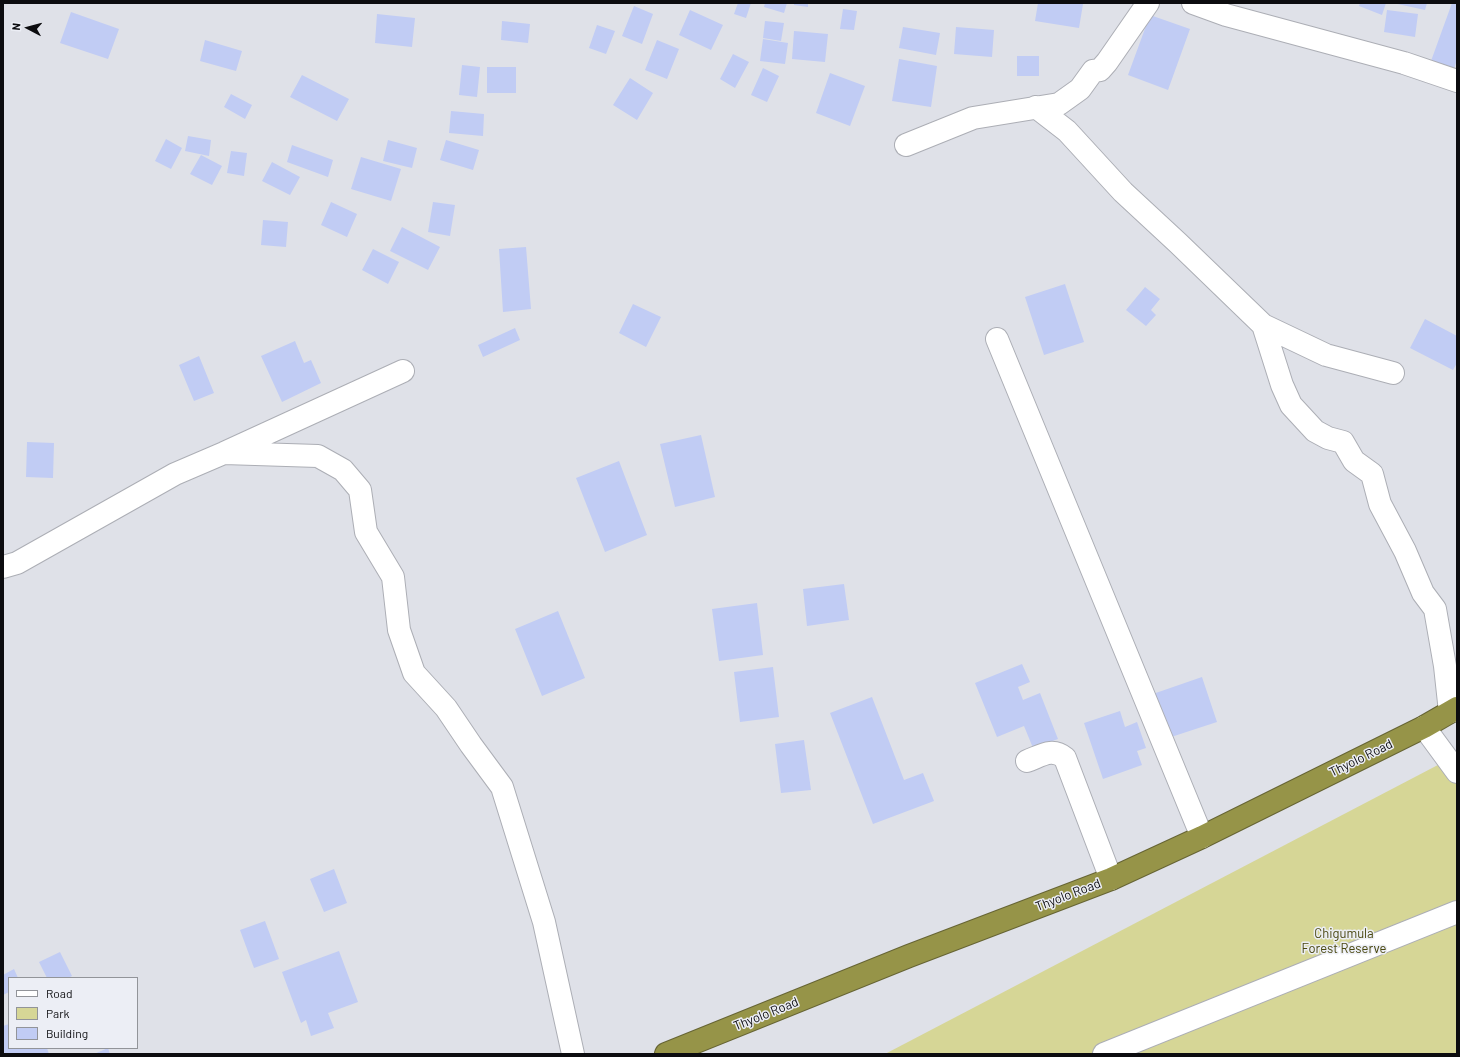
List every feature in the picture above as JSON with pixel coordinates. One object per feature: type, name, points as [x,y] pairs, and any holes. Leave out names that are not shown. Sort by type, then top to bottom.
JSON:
[{"type":"highway","name":"Thyolo Road","points":[[666,1054],[909,956],[1111,879],[1202,837],[1424,727],[1453,710]]},
{"type":"street","points":[[906,145],[973,118],[1059,104],[1080,89],[1093,71],[1100,70],[1148,3]]},
{"type":"street","points":[[1193,3],[1226,15],[1404,63],[1457,81]]},
{"type":"street","points":[[1036,107],[1067,131],[1123,192],[1263,325],[1326,355],[1393,373]]},
{"type":"street","points":[[1263,325],[1282,385],[1292,405],[1315,431],[1328,438],[1343,442],[1354,461],[1372,474],[1380,504],[1405,551],[1423,593],[1435,609],[1453,710]]},
{"type":"street","points":[[997,340],[1202,837]]},
{"type":"street","points":[[3,567],[17,564],[175,474],[403,372]]},
{"type":"street","points":[[224,453],[318,456],[343,470],[360,490],[366,532],[393,577],[399,630],[414,673],[446,708],[502,787],[544,922],[573,1054]]},
{"type":"street","points":[[1424,727],[1457,772]]},
{"type":"street","points":[[1027,761],[1050,752],[1059,753],[1065,758],[1111,879]]},
{"type":"street","points":[[1104,1054],[1457,912]]},
{"type":"green space","name":"Chigumula Forest Reserve","points":[[1457,755],[1457,1054],[885,1054]]},
{"type":"building","points":[[738,3],[751,3],[746,18],[734,14]]},
{"type":"building","points":[[765,3],[787,3],[784,13],[764,7]]},
{"type":"building","points":[[794,3],[808,3],[808,7],[794,5]]},
{"type":"building","points":[[1038,3],[1083,4],[1079,28],[1035,21]]},
{"type":"building","points":[[1360,3],[1386,3],[1382,15],[1359,6]]},
{"type":"building","points":[[1393,3],[1427,3],[1425,10]]},
{"type":"building","points":[[1452,3],[1457,3],[1457,60],[1454,69],[1431,61]]},
{"type":"building","points":[[634,6],[653,14],[642,44],[622,36]]},
{"type":"building","points":[[843,9],[857,11],[854,30],[840,29]]},
{"type":"building","points":[[690,10],[723,25],[711,50],[679,35]]},
{"type":"building","points":[[1387,10],[1418,14],[1415,37],[1384,32]]},
{"type":"building","points":[[71,12],[119,29],[108,59],[60,43]]},
{"type":"building","points":[[377,14],[415,18],[412,47],[375,43]]},
{"type":"building","points":[[1150,15],[1190,29],[1168,90],[1128,75]]},
{"type":"building","points":[[502,21],[530,24],[528,43],[501,40]]},
{"type":"building","points":[[765,21],[784,23],[781,41],[763,38]]},
{"type":"building","points":[[597,25],[615,31],[606,54],[589,48]]},
{"type":"building","points":[[903,27],[940,33],[936,55],[899,48]]},
{"type":"building","points":[[956,27],[994,30],[992,57],[954,54]]},
{"type":"building","points":[[794,31],[828,34],[825,62],[792,59]]},
{"type":"building","points":[[763,39],[788,43],[785,64],[760,61]]},
{"type":"building","points":[[205,40],[242,51],[236,71],[200,61]]},
{"type":"building","points":[[657,40],[679,49],[667,79],[645,70]]},
{"type":"building","points":[[733,54],[749,62],[735,88],[720,79]]},
{"type":"building","points":[[1017,56],[1039,56],[1039,76],[1017,76]]},
{"type":"building","points":[[899,59],[937,66],[931,107],[892,101]]},
{"type":"building","points":[[462,65],[480,67],[477,97],[459,95]]},
{"type":"building","points":[[487,67],[516,67],[516,93],[487,93]]},
{"type":"building","points":[[763,68],[779,76],[767,102],[751,95]]},
{"type":"building","points":[[830,73],[865,86],[850,126],[816,113]]},
{"type":"building","points":[[302,75],[349,99],[337,121],[290,97]]},
{"type":"building","points":[[630,78],[653,93],[637,120],[613,105]]},
{"type":"building","points":[[231,94],[252,105],[245,119],[224,107]]},
{"type":"building","points":[[451,111],[484,114],[483,136],[449,133]]},
{"type":"building","points":[[188,136],[211,140],[209,156],[185,151]]},
{"type":"building","points":[[166,139],[182,148],[171,169],[155,161]]},
{"type":"building","points":[[388,140],[417,148],[412,168],[383,161]]},
{"type":"building","points":[[446,140],[479,150],[473,170],[440,160]]},
{"type":"building","points":[[292,145],[333,160],[328,177],[287,162]]},
{"type":"building","points":[[231,151],[247,153],[244,176],[227,173]]},
{"type":"building","points":[[201,155],[222,166],[212,185],[190,174]]},
{"type":"building","points":[[361,157],[401,169],[391,201],[351,189]]},
{"type":"building","points":[[272,162],[300,177],[290,195],[262,181]]},
{"type":"building","points":[[331,202],[357,214],[347,237],[321,225]]},
{"type":"building","points":[[433,202],[455,205],[450,236],[428,232]]},
{"type":"building","points":[[263,220],[288,222],[286,247],[261,245]]},
{"type":"building","points":[[402,227],[440,247],[428,270],[390,251]]},
{"type":"building","points":[[526,247],[531,309],[503,312],[499,249]]},
{"type":"building","points":[[373,249],[399,262],[388,284],[362,270]]},
{"type":"building","points":[[1065,284],[1084,342],[1044,355],[1025,297]]},
{"type":"building","points":[[1145,287],[1160,299],[1151,310],[1156,315],[1146,326],[1126,310]]},
{"type":"building","points":[[633,304],[661,317],[646,347],[619,333]]},
{"type":"building","points":[[1425,319],[1457,336],[1457,363],[1453,370],[1410,348]]},
{"type":"building","points":[[515,328],[520,340],[483,357],[478,345]]},
{"type":"building","points":[[295,341],[304,363],[311,360],[321,383],[282,402],[261,356]]},
{"type":"building","points":[[199,356],[214,393],[194,401],[179,365]]},
{"type":"building","points":[[701,435],[715,497],[675,507],[660,444]]},
{"type":"building","points":[[27,442],[54,443],[53,478],[26,477]]},
{"type":"building","points":[[619,461],[647,535],[605,552],[576,478]]},
{"type":"building","points":[[844,584],[849,620],[807,626],[803,589]]},
{"type":"building","points":[[757,603],[763,655],[719,661],[712,609]]},
{"type":"building","points":[[558,611],[585,678],[542,696],[515,629]]},
{"type":"building","points":[[1022,664],[1030,682],[1018,687],[1023,700],[1040,693],[1058,739],[1033,748],[1024,726],[997,737],[975,683]]},
{"type":"building","points":[[773,667],[779,717],[740,722],[734,672]]},
{"type":"building","points":[[1202,677],[1217,722],[1165,739],[1150,695]]},
{"type":"building","points":[[872,697],[904,780],[923,773],[934,801],[873,824],[830,713]]},
{"type":"building","points":[[1120,711],[1125,727],[1137,722],[1146,748],[1137,751],[1142,765],[1103,779],[1084,723]]},
{"type":"building","points":[[804,740],[811,790],[781,793],[775,744]]},
{"type":"building","points":[[334,869],[347,903],[324,912],[310,879]]},
{"type":"building","points":[[265,921],[279,959],[254,968],[240,930]]},
{"type":"building","points":[[339,951],[358,1002],[328,1013],[334,1028],[311,1036],[306,1020],[301,1023],[282,972]]},
{"type":"building","points":[[60,952],[72,976],[46,977],[39,962]]},
{"type":"building","points":[[14,969],[18,977],[8,977],[8,992],[3,995],[3,975]]},
{"type":"building","points":[[8,1024],[8,1049],[47,1049],[49,1054],[3,1054],[3,1026]]},
{"type":"building","points":[[108,1049],[110,1054],[94,1054]]}]
